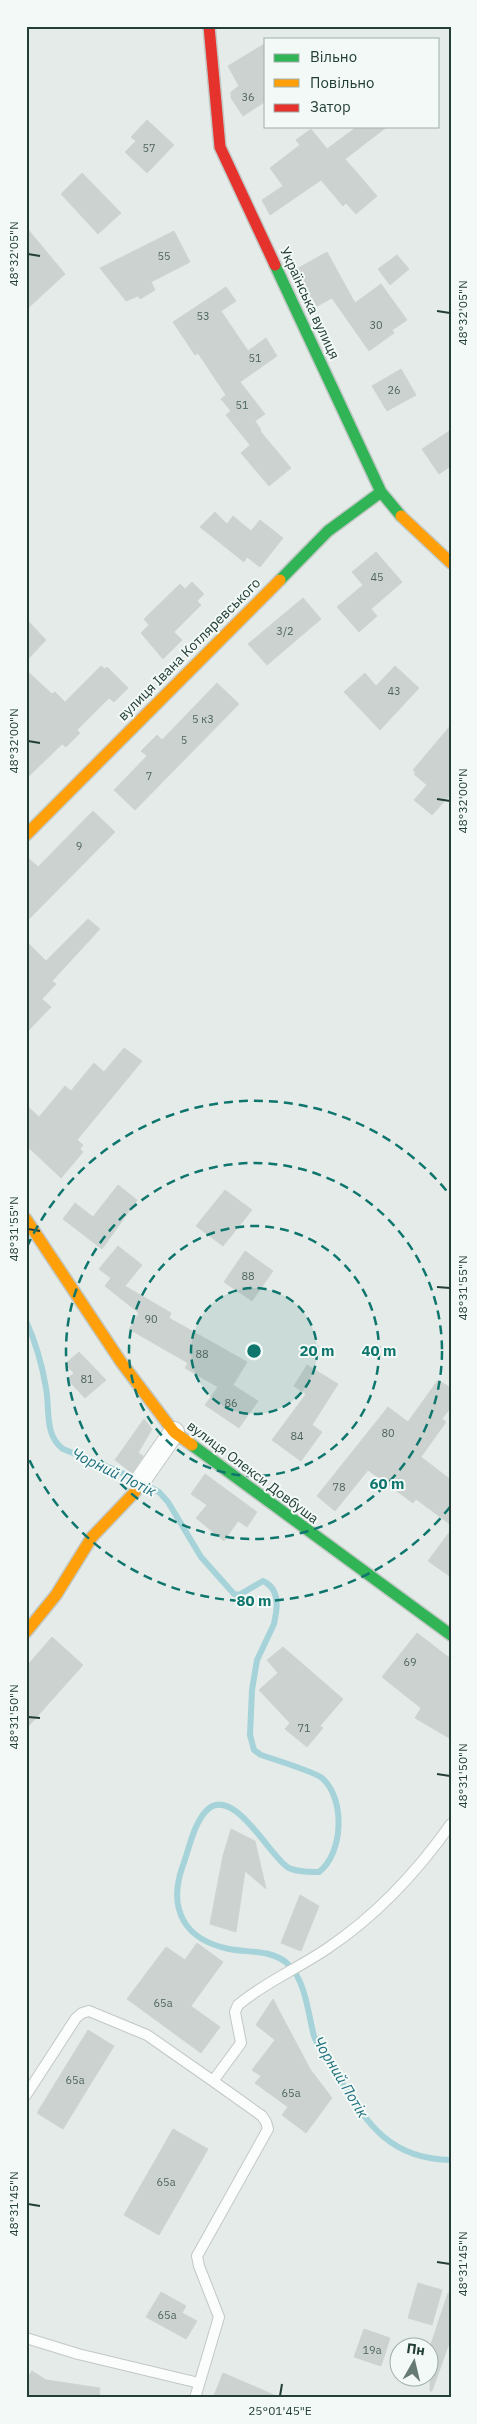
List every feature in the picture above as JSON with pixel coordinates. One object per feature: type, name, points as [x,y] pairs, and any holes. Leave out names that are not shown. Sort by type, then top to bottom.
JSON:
[{"type":"street","name":"Українська вулиця","points":[[208,26],[220,147],[381,492],[405,522],[451,563]]},
{"type":"street","name":"вулиця Івана Котляревського","points":[[26,835],[328,531],[381,492]]},
{"type":"street","name":"вулиця Олекси Довбуша","points":[[26,1219],[121,1362],[174,1432],[451,1635]]},
{"type":"street","points":[[26,1632],[56,1595],[92,1537],[139,1485],[174,1432]]},
{"type":"lane","points":[[213,2081],[241,2043],[235,2012],[238,2005],[275,1980],[304,1964],[352,1931],[374,1912],[422,1862],[451,1824]]},
{"type":"lane","points":[[26,2095],[76,2018],[89,2010],[146,2035],[262,2116],[266,2122],[268,2129],[197,2256],[198,2266],[219,2317],[195,2398]]},
{"type":"lane","points":[[26,2338],[78,2354],[199,2384]]},
{"type":"building","points":[[264,44],[264,102],[243,116],[231,98],[231,92],[239,86],[228,66]]},
{"type":"building","points":[[147,120],[174,145],[147,173],[125,152],[136,141],[131,137]]},
{"type":"building","points":[[355,128],[385,128],[345,159],[377,196],[356,214],[346,203],[343,206],[321,180],[270,215],[262,200],[283,186],[270,168],[300,145],[296,140],[311,129],[327,149]]},
{"type":"building","points":[[82,173],[121,213],[98,234],[61,194]]},
{"type":"building","points":[[26,227],[65,274],[26,310]]},
{"type":"building","points":[[174,231],[190,262],[151,282],[155,290],[140,299],[138,296],[126,301],[100,268]]},
{"type":"building","points":[[327,252],[355,303],[381,284],[407,320],[392,330],[394,333],[369,351],[332,298],[317,306],[304,285],[302,286],[295,270]]},
{"type":"building","points":[[397,255],[409,269],[390,285],[378,269]]},
{"type":"building","points":[[226,287],[236,301],[221,311],[248,351],[266,338],[277,356],[240,382],[265,414],[255,421],[260,431],[291,468],[269,486],[241,453],[250,445],[226,415],[231,411],[221,399],[226,395],[198,353],[195,355],[173,322]]},
{"type":"building","points":[[401,369],[416,395],[387,411],[372,386]]},
{"type":"building","points":[[451,430],[451,466],[439,474],[422,449]]},
{"type":"building","points":[[215,512],[227,524],[233,516],[251,531],[260,520],[283,538],[260,567],[247,557],[244,562],[200,527]]},
{"type":"building","points":[[376,552],[402,582],[371,609],[377,616],[359,632],[337,607],[363,585],[352,572]]},
{"type":"building","points":[[192,582],[204,594],[197,601],[201,605],[174,632],[182,640],[163,659],[141,633],[149,625],[144,619],[180,584],[185,589]]},
{"type":"building","points":[[303,598],[321,619],[267,665],[248,644]]},
{"type":"building","points":[[26,619],[46,640],[26,661]]},
{"type":"building","points":[[101,666],[105,669],[107,667],[128,688],[114,702],[109,698],[77,730],[80,733],[66,747],[62,744],[26,779],[26,670],[52,694],[55,692],[65,702]]},
{"type":"building","points":[[395,666],[419,688],[380,730],[344,692],[365,673],[376,686]]},
{"type":"building","points":[[217,683],[239,704],[135,810],[114,790],[147,756],[141,751],[157,735],[162,740]]},
{"type":"building","points":[[451,725],[451,794],[432,815],[414,800],[427,785],[414,774],[416,773],[413,770]]},
{"type":"building","points":[[93,811],[115,832],[26,922],[26,856],[38,867]]},
{"type":"building","points":[[88,919],[100,929],[52,981],[56,984],[42,999],[51,1007],[26,1033],[26,941],[46,961]]},
{"type":"building","points":[[124,1048],[142,1061],[77,1140],[83,1145],[80,1149],[83,1152],[61,1178],[26,1145],[26,1105],[39,1117],[65,1086],[71,1091],[94,1063],[104,1072]]},
{"type":"building","points":[[118,1185],[137,1200],[102,1249],[63,1219],[75,1203],[93,1217]]},
{"type":"building","points":[[225,1190],[252,1210],[223,1246],[196,1226]]},
{"type":"building","points":[[118,1246],[142,1265],[125,1286],[171,1313],[169,1318],[247,1362],[233,1385],[258,1401],[239,1428],[205,1405],[218,1387],[185,1368],[188,1363],[129,1329],[139,1313],[105,1286],[111,1278],[99,1269]]},
{"type":"building","points":[[245,1251],[273,1271],[252,1301],[224,1282]]},
{"type":"building","points":[[79,1352],[106,1380],[85,1398],[67,1379],[74,1373],[65,1364]]},
{"type":"building","points":[[307,1365],[338,1384],[312,1425],[322,1432],[301,1461],[272,1440],[306,1394],[294,1386]]},
{"type":"building","points":[[438,1380],[451,1388],[451,1407],[442,1419],[446,1422],[421,1457],[451,1480],[451,1525],[416,1499],[413,1503],[368,1470],[335,1511],[317,1496],[388,1407],[408,1422]]},
{"type":"building","points":[[144,1419],[152,1429],[138,1453],[143,1456],[132,1473],[115,1460]]},
{"type":"building","points":[[205,1474],[257,1512],[247,1527],[238,1521],[224,1541],[196,1518],[207,1505],[191,1494]]},
{"type":"building","points":[[451,1530],[451,1577],[428,1561]]},
{"type":"building","points":[[417,1633],[451,1659],[451,1739],[415,1718],[421,1708],[382,1677]]},
{"type":"building","points":[[52,1637],[83,1665],[26,1729],[26,1667]]},
{"type":"building","points":[[283,1647],[343,1699],[320,1726],[323,1728],[307,1747],[285,1729],[290,1723],[259,1690],[278,1673],[267,1660]]},
{"type":"building","points":[[231,1829],[255,1841],[266,1889],[245,1871],[236,1932],[210,1924],[223,1856]]},
{"type":"building","points":[[300,1895],[319,1906],[301,1951],[281,1943]]},
{"type":"building","points":[[197,1943],[223,1962],[191,2006],[220,2027],[201,2053],[127,1999],[166,1947],[185,1960]]},
{"type":"building","points":[[273,1999],[310,2069],[332,2098],[306,2133],[282,2115],[288,2107],[255,2083],[261,2076],[252,2070],[275,2040],[256,2025]]},
{"type":"building","points":[[88,2030],[114,2046],[63,2129],[37,2113]]},
{"type":"building","points":[[173,2129],[208,2149],[159,2235],[124,2215]]},
{"type":"building","points":[[418,2283],[442,2290],[432,2325],[408,2318]]},
{"type":"building","points":[[161,2292],[186,2306],[182,2313],[197,2321],[186,2339],[146,2317]]},
{"type":"building","points":[[448,2293],[451,2293],[451,2338],[440,2369],[440,2336],[434,2336]]},
{"type":"building","points":[[364,2329],[390,2338],[381,2366],[354,2357]]},
{"type":"building","points":[[32,2371],[46,2380],[100,2388],[99,2398],[35,2398],[26,2392],[26,2380]]},
{"type":"building","points":[[223,2373],[281,2398],[213,2398]]},
{"type":"waterway","name":"Чорний Потік","points":[[26,1321],[41,1362],[50,1429],[57,1443],[63,1449],[118,1471],[159,1492],[168,1502],[201,1557],[234,1594],[239,1595],[263,1581],[273,1590],[277,1603],[274,1624],[257,1660],[252,1690],[250,1735],[254,1750],[261,1755],[318,1775],[330,1787],[335,1799],[338,1812],[337,1840],[327,1864],[319,1872],[300,1871],[289,1868],[281,1862],[251,1826],[229,1807],[218,1805],[207,1810],[198,1822],[178,1883],[177,1897],[179,1910],[184,1921],[191,1930],[214,1945],[276,1956],[289,1965],[295,1972],[303,1989],[314,2036],[319,2047],[371,2124],[396,2146],[430,2158],[451,2160]]},
{"type":"traffic: fast","points":[[275,265],[381,492],[401,516]]},
{"type":"traffic: fast","points":[[280,580],[328,531],[381,492]]},
{"type":"traffic: fast","points":[[192,1445],[451,1635]]},
{"type":"traffic: slow","points":[[401,516],[451,563]]},
{"type":"traffic: slow","points":[[26,835],[280,580]]},
{"type":"traffic: slow","points":[[26,1219],[121,1362],[174,1432],[192,1445]]},
{"type":"traffic: slow","points":[[26,1632],[56,1595],[92,1537],[135,1492]]},
{"type":"traffic: jam","points":[[209,26],[220,147],[275,265]]}]
